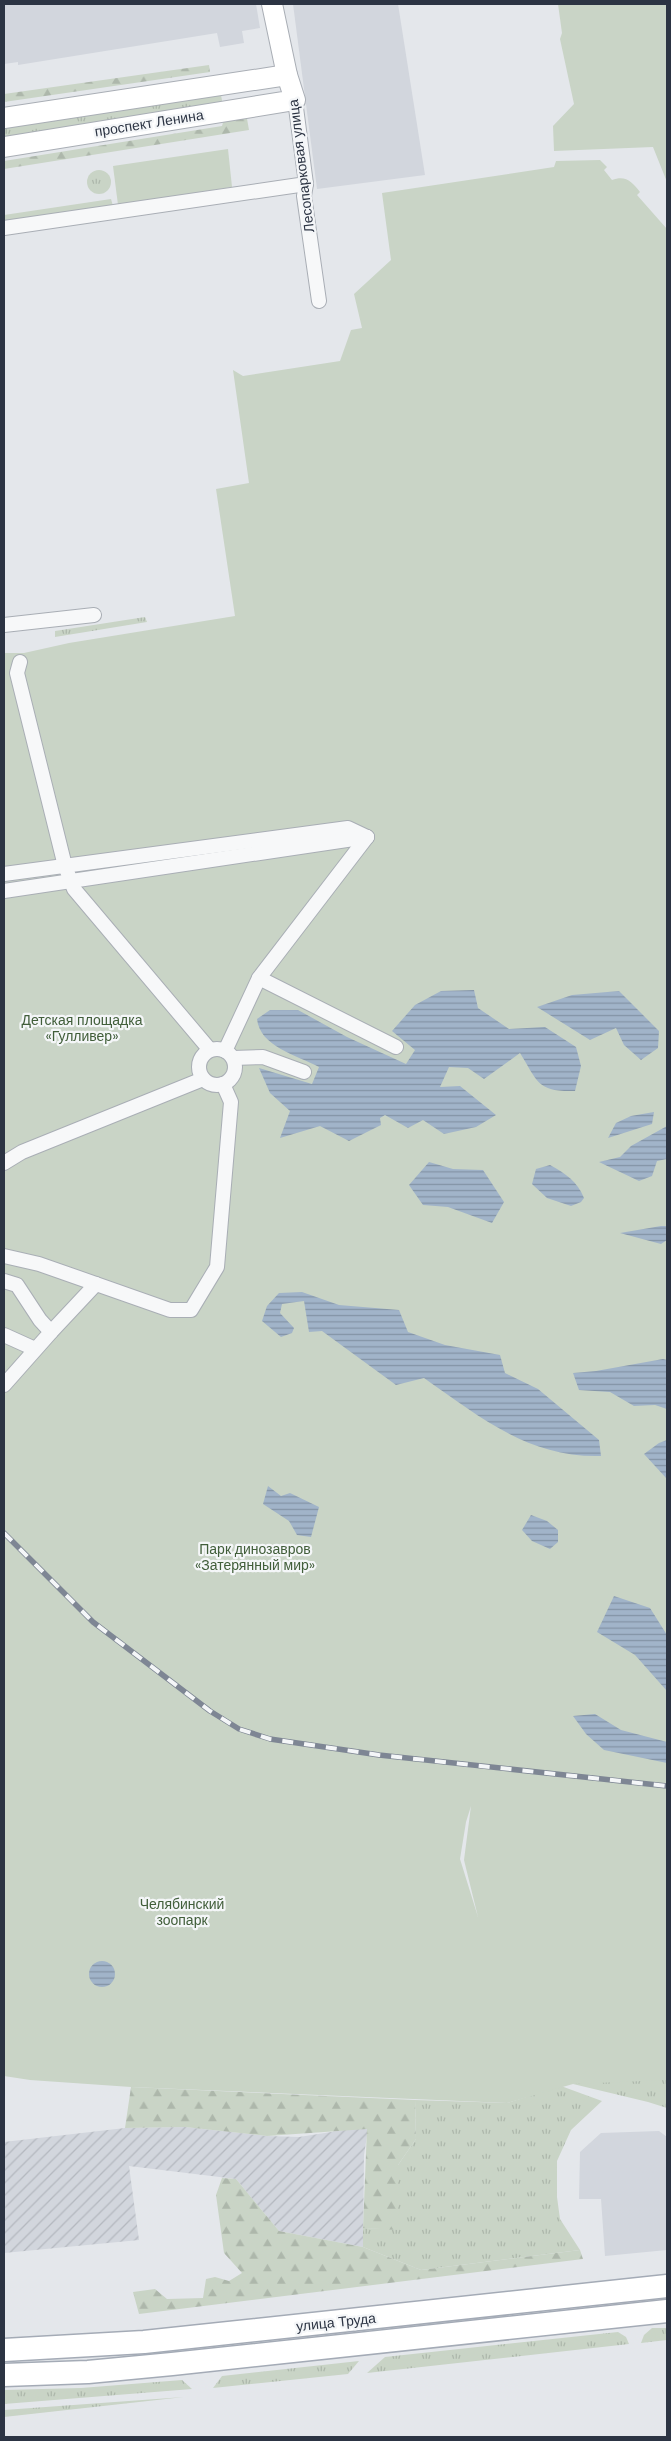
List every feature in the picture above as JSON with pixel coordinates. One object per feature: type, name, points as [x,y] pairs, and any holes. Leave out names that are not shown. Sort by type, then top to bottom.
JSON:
[{"type":"main road","name":"Лесопарковая улица","points":[[272,4],[287,75],[295,100]]},
{"type":"main road","name":"проспект Ленина","points":[[4,118],[287,75]]},
{"type":"main road","points":[[216,86],[227,90],[231,97],[229,106],[220,112]]},
{"type":"main road","name":"проспект Ленина","points":[[4,147],[295,100]]},
{"type":"main road","name":"улица Труда","points":[[4,2350],[144,2342],[667,2286]]},
{"type":"main road","name":"улица Труда","points":[[4,2375],[88,2372],[172,2364],[667,2311]]},
{"type":"street","name":"Лесопарковая улица","points":[[295,100],[306,184],[304,196],[319,301]]},
{"type":"street","points":[[4,228],[306,184]]},
{"type":"street","points":[[4,625],[94,615]]},
{"type":"street","points":[[20,662],[16,673],[65,866],[74,889],[210,1050],[263,1057],[304,1072]]},
{"type":"street","points":[[4,874],[348,828],[367,837]]},
{"type":"street","points":[[4,891],[367,837]]},
{"type":"street","points":[[201,1075],[212,1085],[224,1084],[233,1076],[235,1070],[229,1054],[259,978],[367,837]]},
{"type":"street","points":[[259,978],[396,1047]]},
{"type":"street","points":[[201,1075],[202,1057],[210,1050]]},
{"type":"street","points":[[4,1153],[201,1075]]},
{"type":"street","points":[[4,1163],[22,1152],[201,1075]]},
{"type":"street","points":[[4,1256],[39,1264],[170,1310],[191,1310],[209,1283],[217,1265],[231,1102],[224,1084]]},
{"type":"street","points":[[4,1281],[17,1285],[40,1320],[51,1332]]},
{"type":"street","points":[[4,1385],[96,1284]]},
{"type":"street","points":[[4,1335],[35,1349]]},
{"type":"shaded area","points":[[4,4],[256,4],[260,28],[242,31],[244,43],[220,47],[217,33],[18,65],[18,62],[4,64]]},
{"type":"shaded area","points":[[293,4],[398,4],[425,175],[317,189]]},
{"type":"shaded area","points":[[185,2127],[267,2136],[299,2137],[357,2128],[368,2129],[364,2155],[363,2247],[279,2231],[236,2179],[129,2166],[139,2240],[4,2253],[4,2142],[125,2128]]},
{"type":"shaded area","points":[[659,2131],[667,2137],[667,2250],[605,2256],[601,2199],[579,2199],[580,2152],[601,2133]]},
{"type":"green space","points":[[558,4],[667,4],[667,182],[653,147],[554,151],[553,126],[574,104],[560,39],[562,33]]},
{"type":"green space","points":[[209,65],[210,72],[4,102],[4,94]]},
{"type":"green space","points":[[221,95],[223,106],[4,140],[4,128]]},
{"type":"green space","points":[[246,113],[249,130],[4,169],[4,161],[222,126],[224,119]]},
{"type":"green space","points":[[228,149],[232,187],[118,205],[113,166]]},
{"type":"green space","points":[[600,160],[607,167],[604,170],[612,180],[621,178],[628,180],[634,185],[640,192],[637,195],[667,229],[667,2080],[573,2084],[507,2103],[131,2087],[30,2080],[4,2076],[4,653],[24,653],[69,643],[235,616],[216,489],[249,483],[233,370],[243,376],[340,361],[351,330],[362,328],[354,294],[391,260],[382,193],[554,167],[556,161]],"holes":[[[471,1806],[464,1860],[478,1917],[460,1859],[466,1822]]]},
{"type":"green space","points":[[99,170],[107,174],[111,182],[107,190],[99,194],[91,190],[87,182],[91,174]]},
{"type":"green space","points":[[111,199],[113,206],[4,222],[4,215]]},
{"type":"green space","points":[[145,617],[147,622],[55,637],[55,631]]},
{"type":"green space","points":[[667,2053],[667,2108],[573,2084]]},
{"type":"green space","points":[[561,2086],[602,2101],[571,2130],[557,2161],[557,2197],[560,2219],[580,2250],[421,2270],[363,2247],[363,2228],[398,2229],[398,2165],[416,2139],[415,2100],[507,2103]]},
{"type":"green space","points":[[131,2087],[415,2100],[416,2139],[398,2165],[398,2230],[363,2228],[367,2129],[267,2136],[185,2127],[125,2128]]},
{"type":"green space","points":[[222,2178],[236,2179],[279,2231],[363,2247],[421,2270],[580,2250],[583,2259],[139,2314],[133,2292],[155,2289],[167,2299],[203,2298],[206,2279],[215,2277],[229,2281],[242,2273],[224,2253],[216,2195]]},
{"type":"green space","points":[[652,2328],[667,2328],[667,2340],[641,2343],[644,2335]]},
{"type":"green space","points":[[618,2332],[626,2337],[629,2344],[367,2373],[385,2357]]},
{"type":"green space","points":[[359,2361],[348,2374],[213,2388],[222,2376]]},
{"type":"green space","points":[[182,2380],[192,2389],[4,2404],[4,2390],[81,2388]]},
{"type":"green space","points":[[184,2397],[4,2417],[4,2410]]},
{"type":"water","points":[[474,990],[478,1008],[509,1029],[545,1027],[576,1047],[581,1066],[575,1091],[553,1090],[540,1083],[520,1053],[484,1079],[468,1068],[449,1067],[440,1087],[460,1086],[496,1115],[476,1127],[444,1134],[423,1120],[408,1128],[385,1115],[380,1118],[381,1125],[349,1141],[320,1126],[280,1138],[290,1111],[270,1093],[259,1068],[312,1084],[319,1067],[272,1043],[260,1029],[257,1019],[270,1010],[298,1010],[347,1037],[406,1064],[415,1050],[392,1031],[415,1005],[441,991]]},
{"type":"water","points":[[619,991],[659,1031],[658,1048],[641,1060],[624,1045],[616,1028],[590,1040],[537,1007],[572,995]]},
{"type":"water","points":[[654,1112],[652,1124],[608,1138],[616,1123],[631,1116]]},
{"type":"water","points":[[667,1126],[667,1159],[657,1161],[652,1176],[639,1181],[599,1162],[620,1157],[631,1146]]},
{"type":"water","points":[[429,1162],[453,1169],[483,1170],[504,1202],[492,1223],[448,1207],[423,1205],[409,1185]]},
{"type":"water","points":[[550,1165],[574,1182],[584,1198],[581,1202],[571,1206],[547,1198],[532,1184],[536,1169]]},
{"type":"water","points":[[667,1226],[667,1240],[661,1244],[620,1233]]},
{"type":"water","points":[[302,1292],[339,1305],[399,1310],[408,1332],[445,1345],[500,1355],[505,1373],[538,1389],[599,1440],[601,1456],[575,1455],[551,1450],[528,1442],[486,1420],[424,1378],[396,1385],[322,1331],[309,1332],[304,1301],[282,1304],[280,1313],[294,1328],[292,1333],[281,1337],[262,1321],[267,1306],[279,1293]]},
{"type":"water","points":[[663,1359],[667,1360],[667,1409],[655,1405],[634,1406],[610,1392],[579,1390],[573,1373],[596,1371]]},
{"type":"water","points":[[667,1440],[667,1479],[644,1454],[659,1443]]},
{"type":"water","points":[[268,1486],[281,1496],[290,1493],[319,1507],[311,1537],[297,1535],[289,1521],[263,1504]]},
{"type":"water","points":[[531,1515],[547,1521],[558,1530],[558,1542],[550,1549],[532,1541],[522,1530]]},
{"type":"water","points":[[614,1596],[650,1608],[667,1635],[667,1691],[635,1655],[597,1632]]},
{"type":"water","points":[[595,1714],[621,1730],[667,1742],[667,1763],[604,1750],[586,1734],[573,1716]]},
{"type":"water","points":[[102,1961],[111,1965],[115,1974],[111,1983],[102,1987],[93,1983],[89,1974],[93,1965]]},
{"type":"railway","points":[[4,1533],[93,1622],[210,1711],[239,1729],[270,1739],[379,1755],[667,1786]]},
{"type":"park label","name":"Детская площадка «Гулливер»","points":[[82,1028]]},
{"type":"park label","name":"Парк динозавров «Затерянный мир»","points":[[255,1558]]},
{"type":"park label","name":"Челябинский зоопарк","points":[[182,1912]]}]
